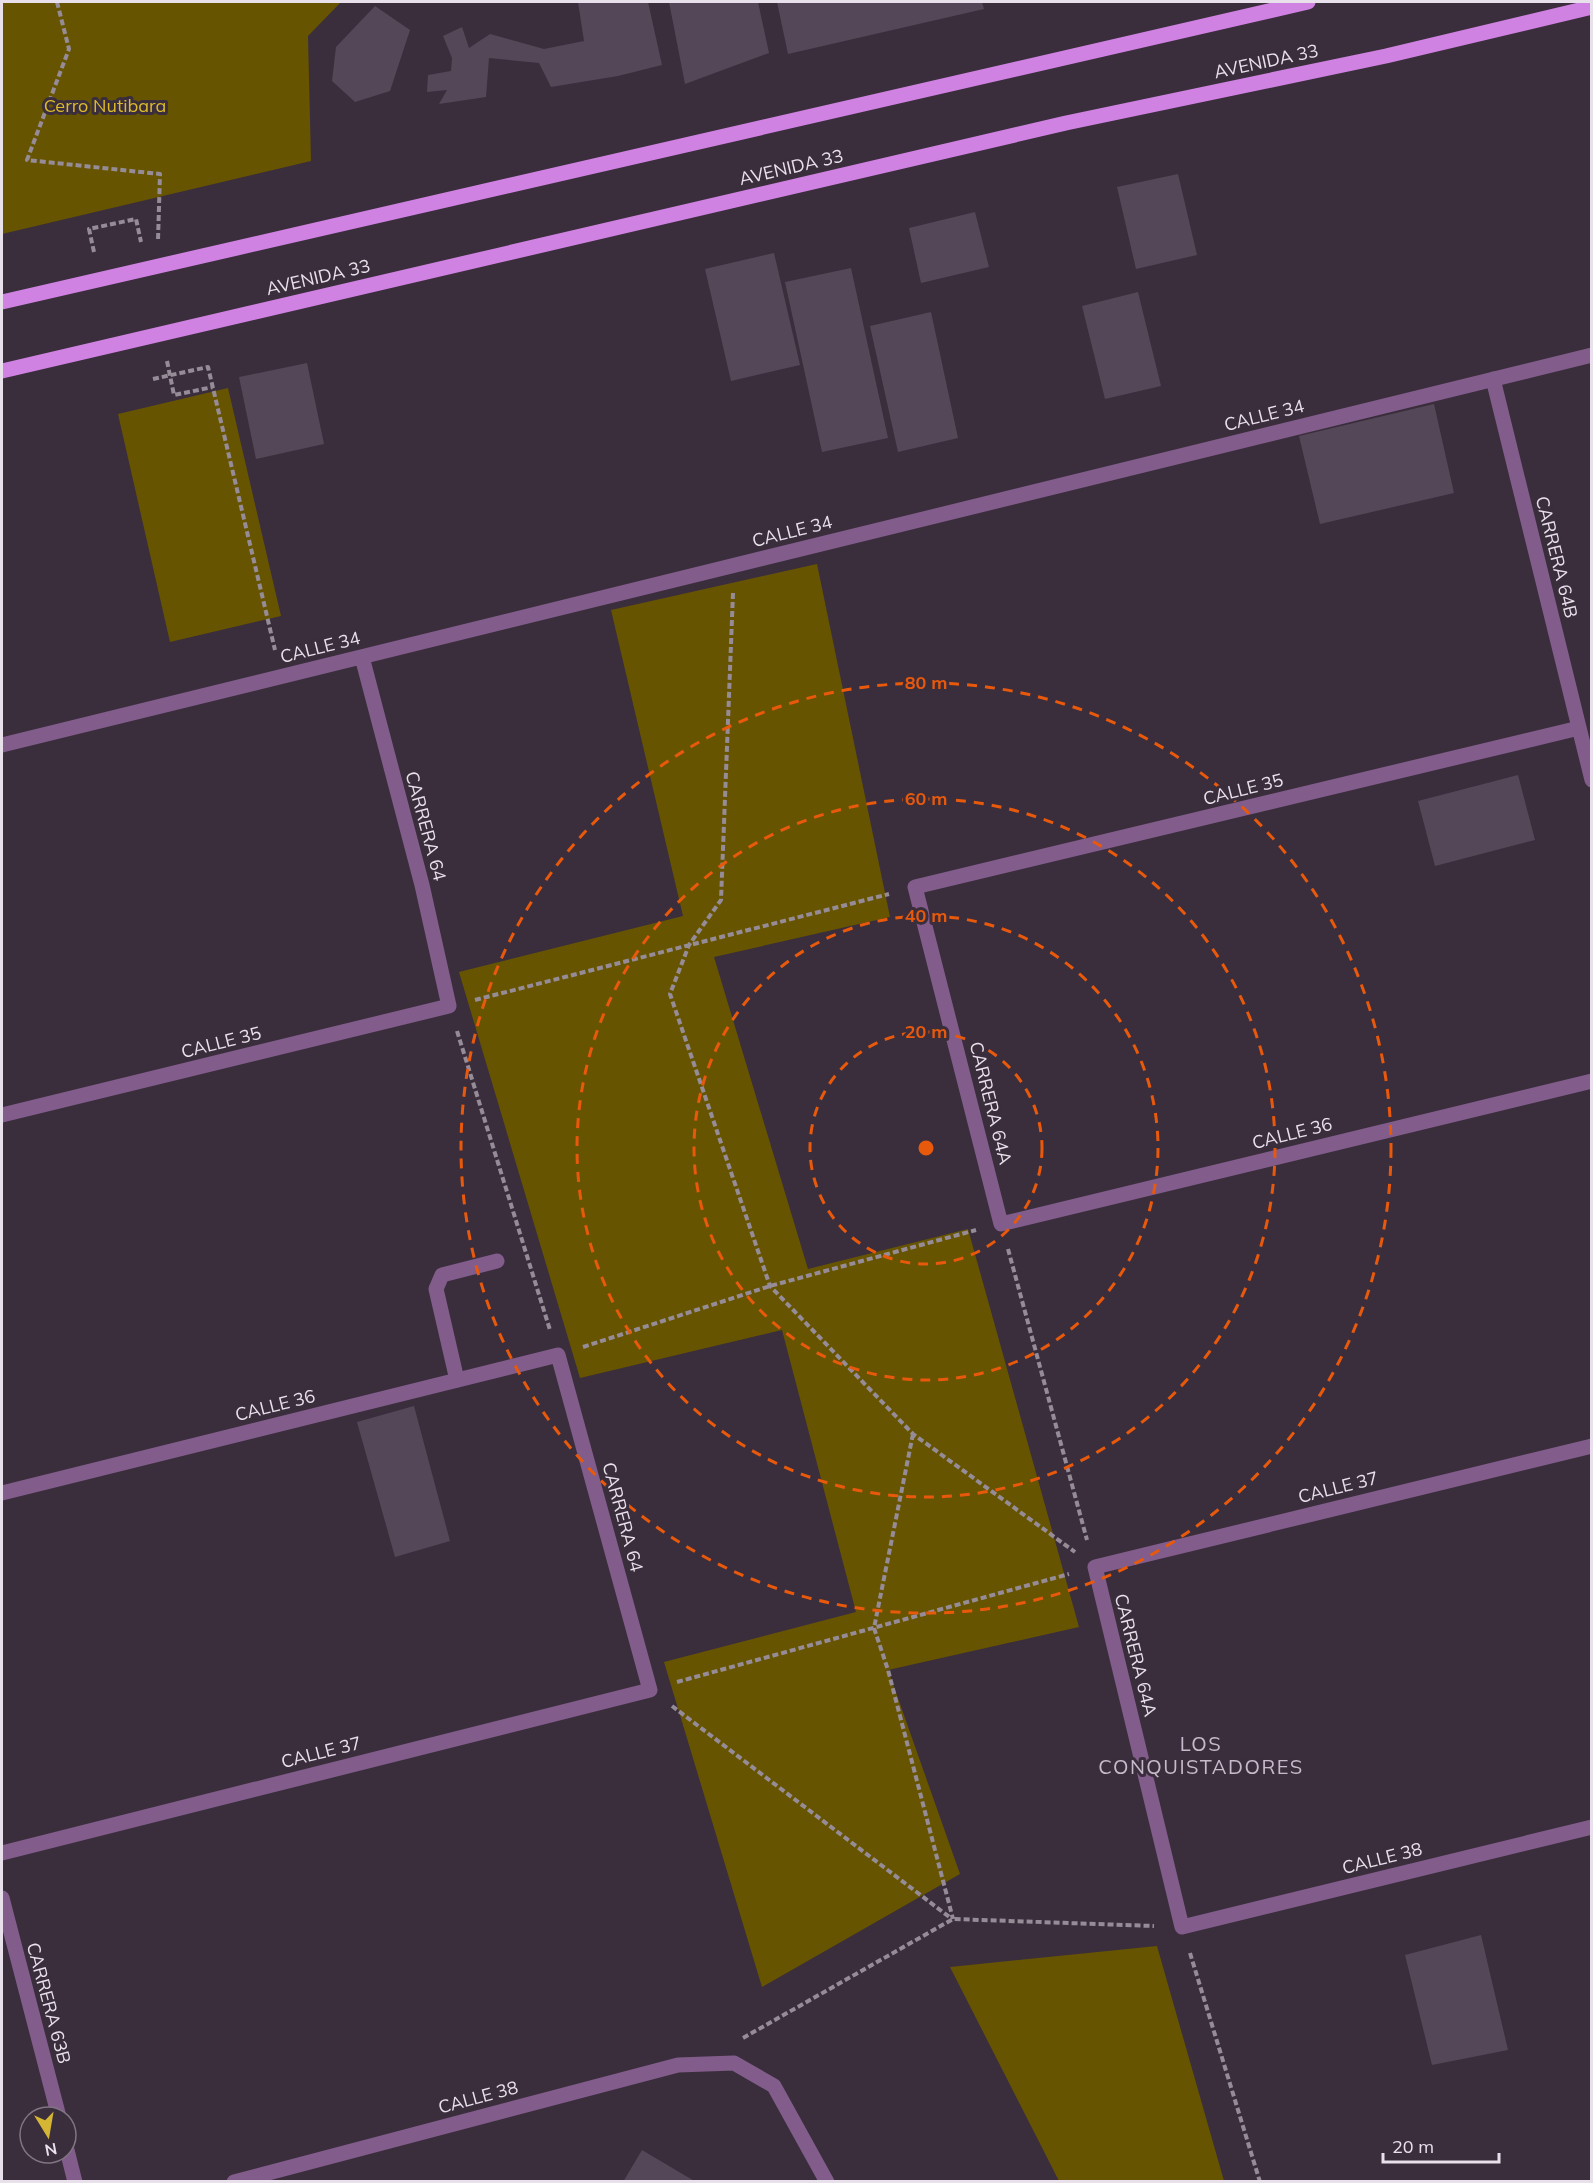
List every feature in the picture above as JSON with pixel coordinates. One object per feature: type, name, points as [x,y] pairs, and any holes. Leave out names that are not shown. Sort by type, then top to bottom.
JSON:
[{"type":"main road","points":[[2,302],[1284,4],[1308,2]]},
{"type":"main road","name":"AVENIDA 33","points":[[2,371],[1066,123],[1386,56],[1592,8]]},
{"type":"street","name":"CALLE 34","points":[[2,745],[1592,355]]},
{"type":"street","name":"CARRERA 64B","points":[[1493,379],[1592,780]]},
{"type":"street","name":"CARRERA 64","points":[[362,657],[422,885],[449,1006]]},
{"type":"street","name":"CALLE 35","points":[[915,887],[1579,728]]},
{"type":"street","name":"CARRERA 64A","points":[[915,887],[1001,1224]]},
{"type":"street","name":"CALLE 35","points":[[2,1115],[449,1006]]},
{"type":"street","name":"CALLE 36","points":[[1001,1224],[1592,1081]]},
{"type":"street","points":[[457,1380],[436,1289],[438,1280],[442,1275],[497,1261]]},
{"type":"street","name":"CARRERA 64","points":[[558,1355],[650,1690]]},
{"type":"street","name":"CALLE 36","points":[[2,1493],[558,1355]]},
{"type":"street","name":"CALLE 37","points":[[1095,1567],[1592,1446]]},
{"type":"street","name":"CARRERA 64A","points":[[1095,1567],[1182,1927]]},
{"type":"street","name":"CALLE 37","points":[[2,1853],[650,1690]]},
{"type":"street","name":"CALLE 38","points":[[1182,1927],[1592,1827]]},
{"type":"street","name":"CARRERA 63B","points":[[2,1899],[55,2105]]},
{"type":"street","name":"CALLE 38","points":[[234,2181],[678,2065],[734,2063],[774,2086],[827,2181]]},
{"type":"street","points":[[71,2165],[75,2181]]},
{"type":"path","points":[[57,2],[69,49],[27,160],[160,174],[158,240]]},
{"type":"path","points":[[89,229],[94,255],[104,253]]},
{"type":"path","points":[[153,379],[208,367],[282,677]]},
{"type":"path","points":[[734,566],[721,900],[689,945],[670,993],[770,1286],[913,1434],[1095,1567]]},
{"type":"path","points":[[915,887],[449,1006],[558,1355],[770,1286],[1001,1224],[1095,1567]]},
{"type":"path","points":[[913,1434],[874,1628],[888,1670],[953,1919]]},
{"type":"path","points":[[650,1690],[1095,1567]]},
{"type":"path","points":[[650,1690],[953,1919]]},
{"type":"path","points":[[736,2041],[953,1919],[1182,1927],[1260,2181]]},
{"type":"green space","name":"Cerro Nutibara","points":[[2,2],[341,2],[308,36],[311,161],[2,234]]},
{"type":"green space","points":[[228,388],[281,616],[170,642],[118,414]]},
{"type":"green space","points":[[817,564],[890,917],[714,957],[808,1269],[968,1229],[1079,1627],[888,1670],[960,1874],[762,1987],[664,1662],[856,1612],[782,1330],[580,1378],[459,972],[683,916],[611,610]]},
{"type":"green space","points":[[1157,1946],[1224,2181],[1059,2181],[950,1967]]},
{"type":"building","points":[[578,2],[648,2],[662,65],[618,76],[551,87],[539,63],[489,58],[486,97],[439,104],[447,90],[427,92],[428,75],[451,71],[452,58],[443,36],[462,27],[469,48],[490,34],[544,49],[584,41]]},
{"type":"building","points":[[669,2],[758,2],[769,53],[685,84]]},
{"type":"building","points":[[777,2],[982,2],[984,9],[788,54]]},
{"type":"building","points":[[375,6],[410,30],[390,91],[355,102],[332,81],[336,47]]},
{"type":"building","points":[[1178,174],[1197,255],[1136,269],[1117,187]]},
{"type":"building","points":[[975,212],[989,267],[921,283],[909,228]]},
{"type":"building","points":[[774,253],[800,365],[731,381],[705,269]]},
{"type":"building","points":[[851,268],[888,438],[822,452],[785,282]]},
{"type":"building","points":[[1138,292],[1161,386],[1105,399],[1082,306]]},
{"type":"building","points":[[931,312],[958,438],[898,452],[870,326]]},
{"type":"building","points":[[307,363],[324,444],[256,459],[239,377]]},
{"type":"building","points":[[1434,404],[1454,493],[1320,524],[1299,436]]},
{"type":"building","points":[[1518,775],[1535,840],[1435,866],[1418,801]]},
{"type":"building","points":[[414,1406],[450,1541],[395,1557],[357,1422]]},
{"type":"building","points":[[1481,1935],[1508,2050],[1432,2065],[1405,1955]]},
{"type":"building","points":[[642,2150],[696,2182],[623,2182]]},
{"type":"district","name":"LOS CONQUISTADORES","points":[[1201,1754]]}]
